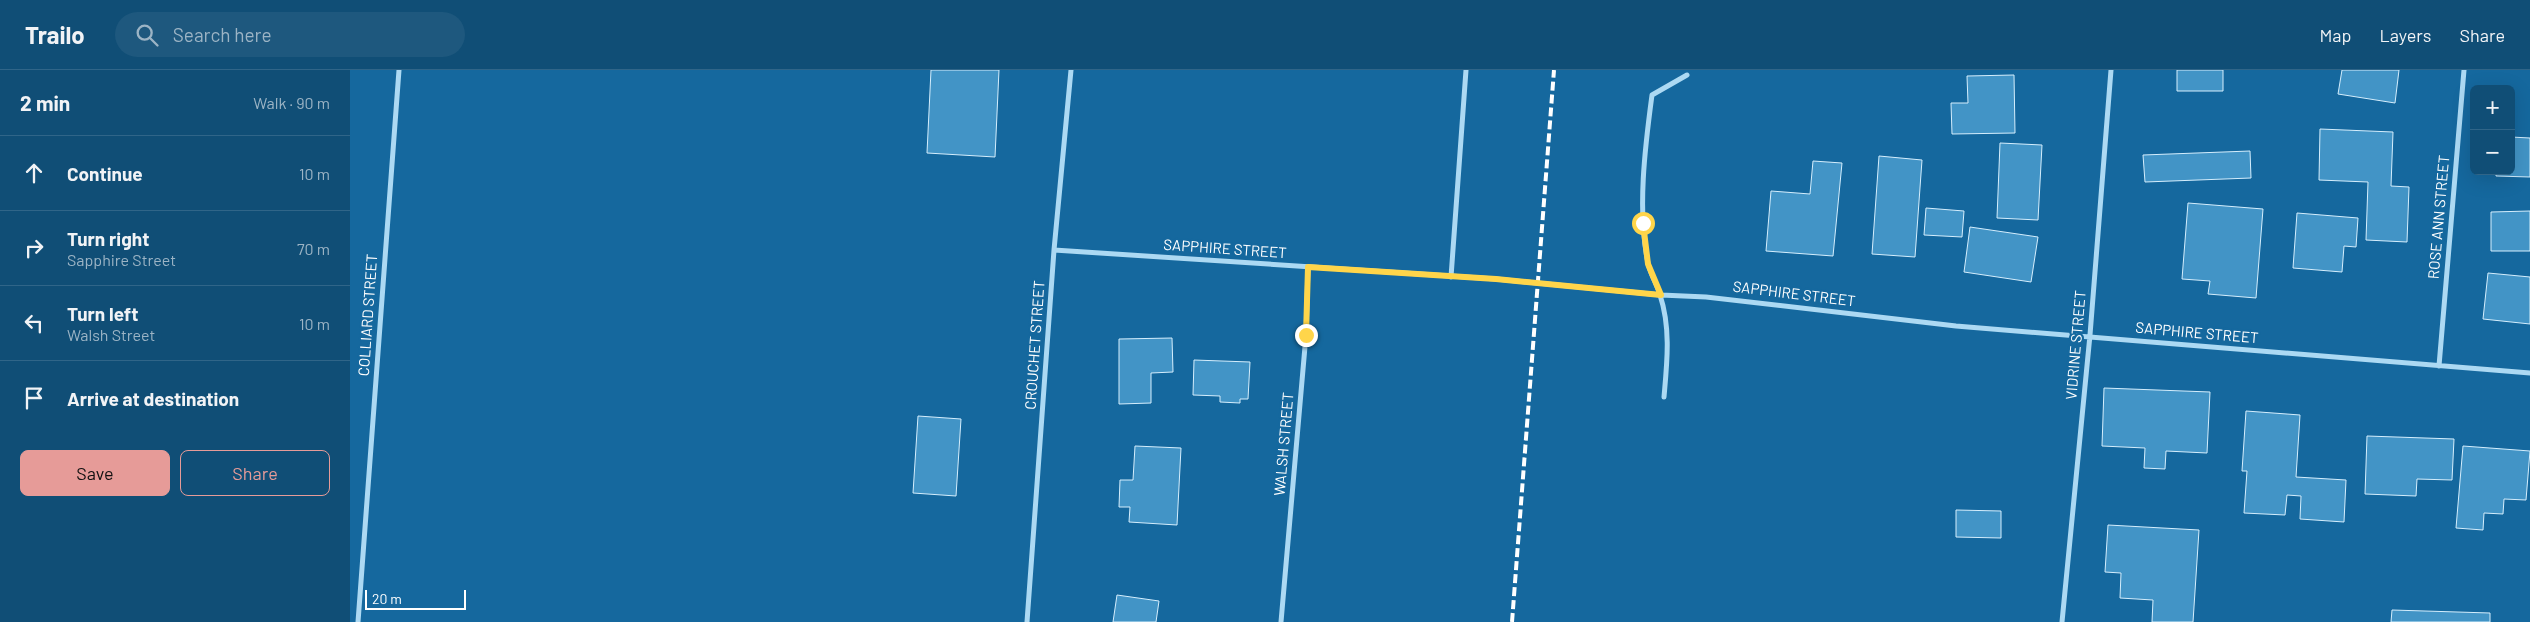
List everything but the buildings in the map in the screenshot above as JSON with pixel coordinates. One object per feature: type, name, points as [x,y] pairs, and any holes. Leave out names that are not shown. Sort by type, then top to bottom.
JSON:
[{"type":"street","name":"COLLIARD STREET","points":[[358,622],[399,70]]},
{"type":"street","name":"CROUCHET STREET","points":[[1027,622],[1054,250],[1071,70]]},
{"type":"street","points":[[1451,277],[1466,70]]},
{"type":"street","name":"VIDRINE STREET","points":[[2062,622],[2090,335],[2111,70]]},
{"type":"street","name":"ROSE ANN STREET","points":[[2440,366],[2464,70]]},
{"type":"street","points":[[1664,397],[1669,335],[1661,295],[1648,264],[1643,223],[1646,138],[1652,95],[1687,75]]},
{"type":"street","name":"SAPPHIRE STREET","points":[[1054,250],[1496,279],[1661,295],[1706,297],[1956,326],[2090,335],[2217,348],[2530,373]]},
{"type":"street","name":"WALSH STREET","points":[[1281,622],[1306,335],[1308,267]]},
{"type":"railway","points":[[1512,622],[1554,70]]},
{"type":"route","points":[[1306,335],[1308,267],[1496,279],[1661,295],[1648,264],[1643,223]]}]
